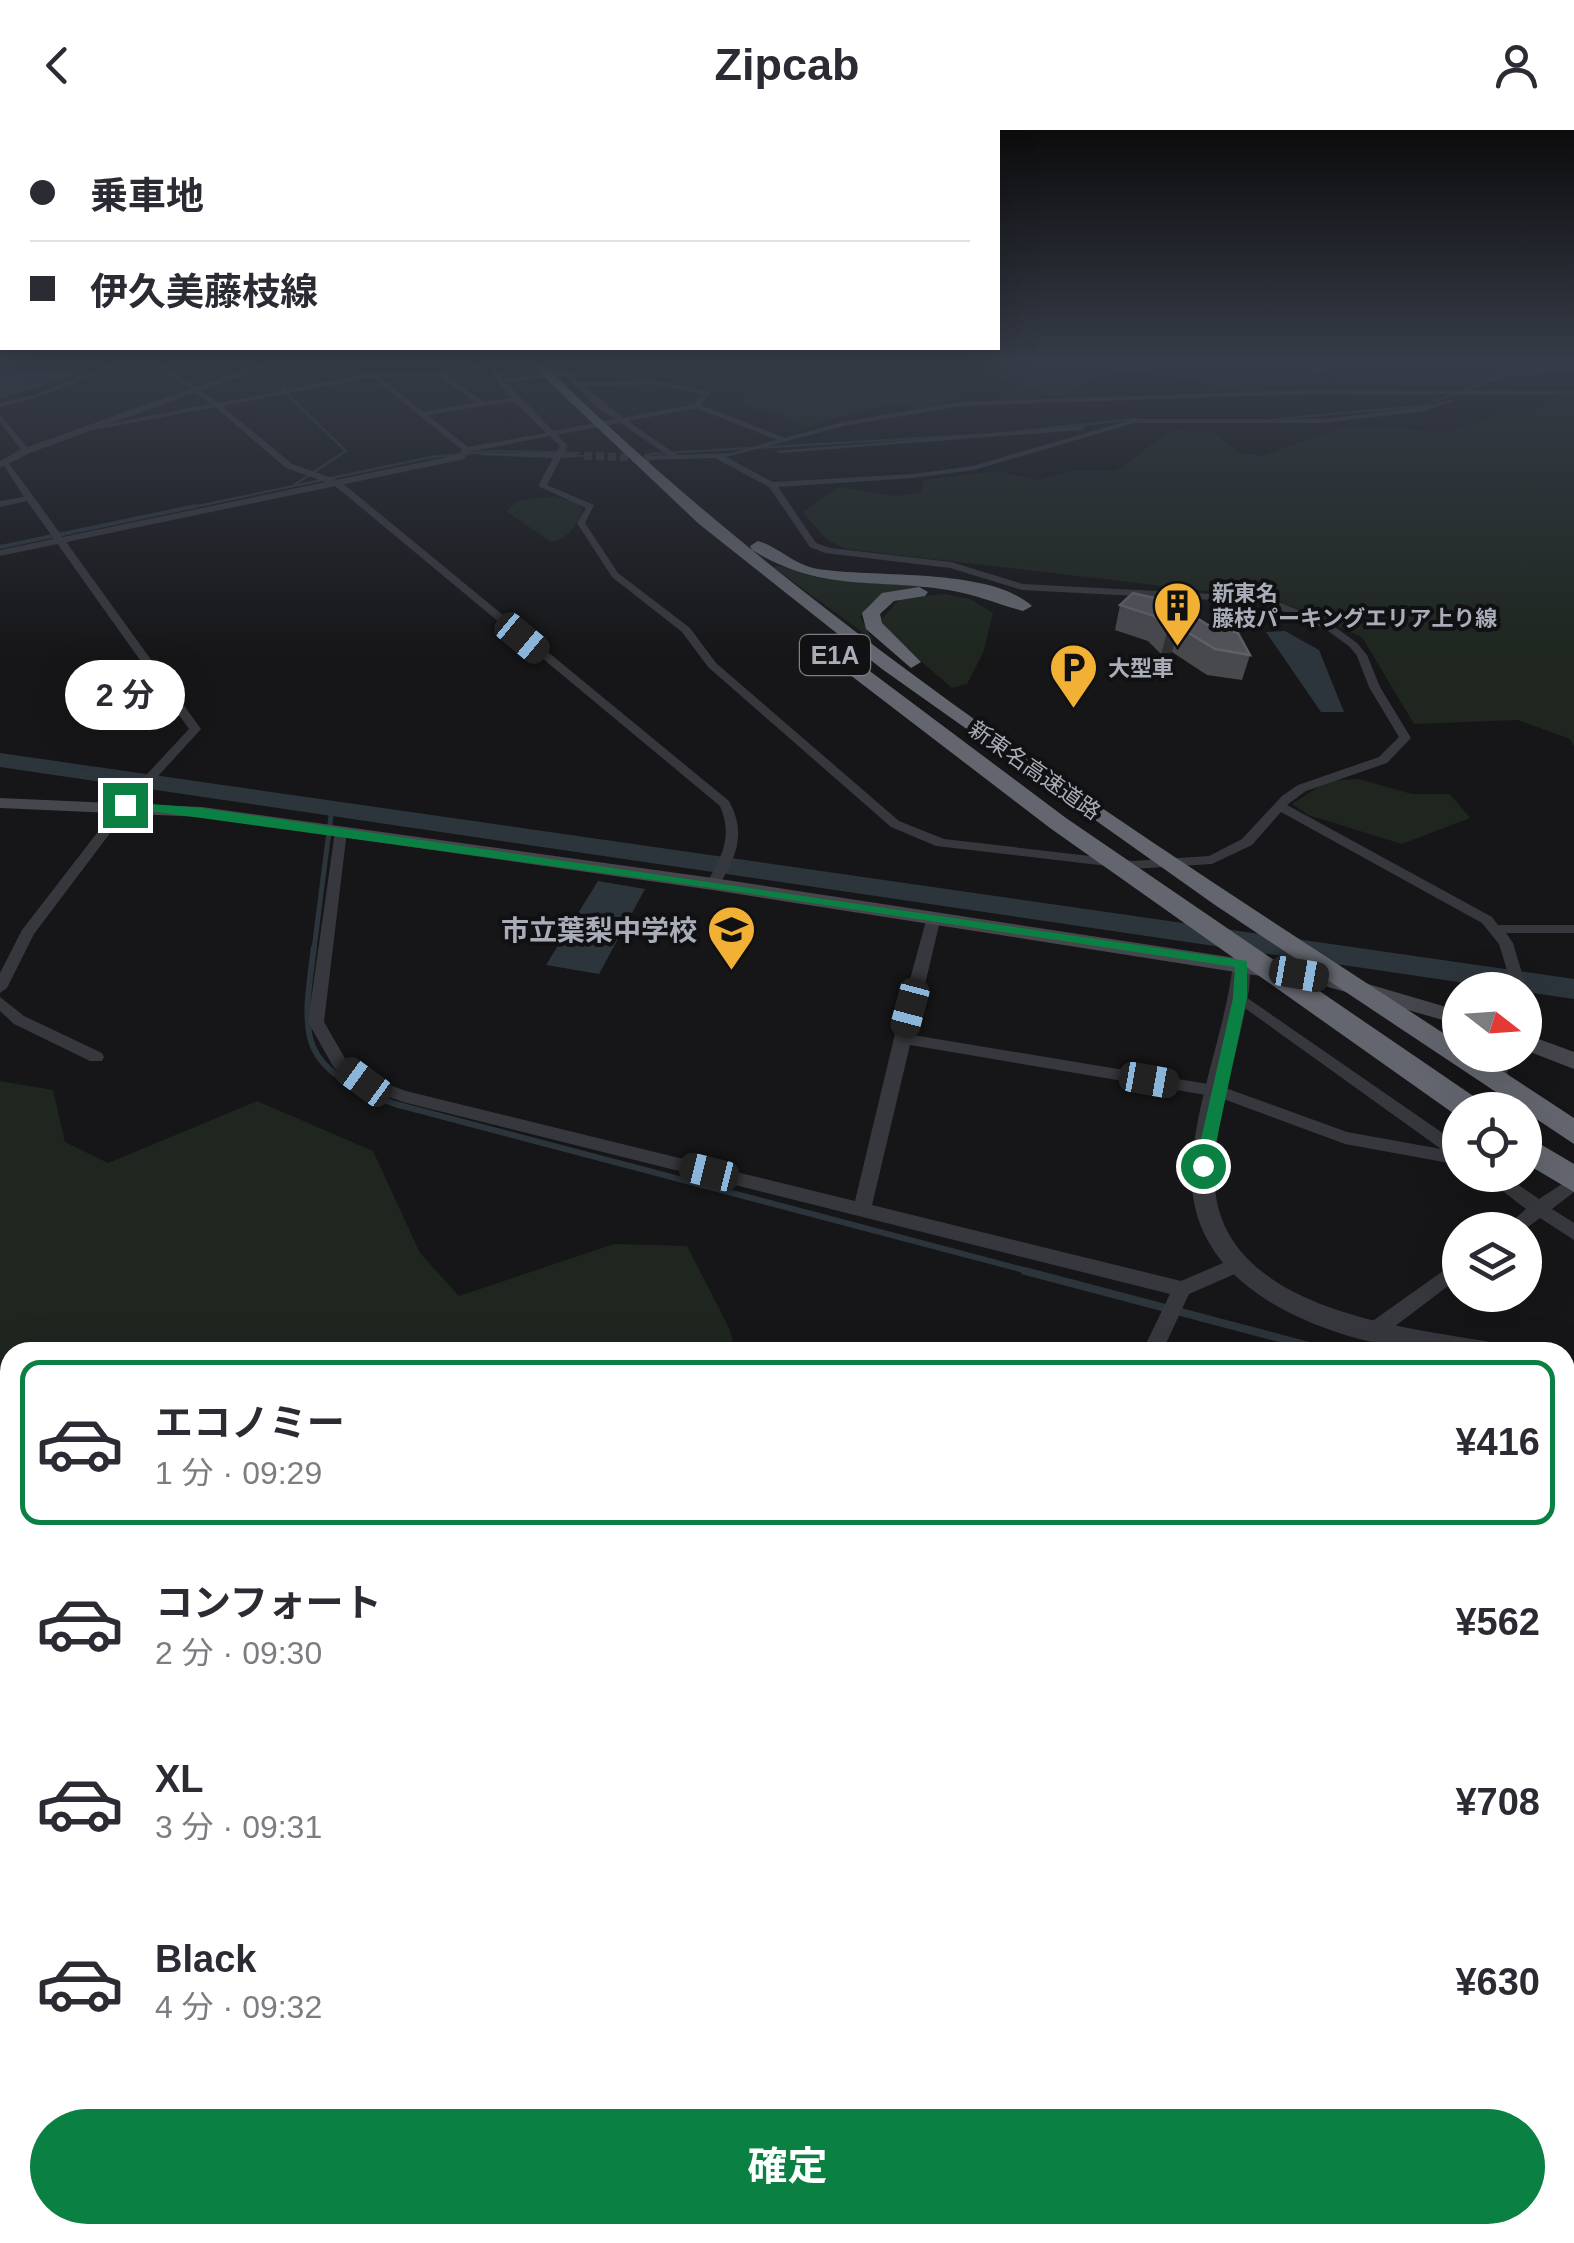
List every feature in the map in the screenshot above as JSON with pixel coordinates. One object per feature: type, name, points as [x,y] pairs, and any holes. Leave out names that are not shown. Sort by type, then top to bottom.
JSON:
[{"type":"highway","points":[[641,459],[660,478],[792,567],[842,577],[952,583],[995,592],[1023,606]]},
{"type":"highway","name":"新東名高速道路","points":[[660,478],[786,590],[1015,756],[1574,1133]]},
{"type":"highway","points":[[1000,615],[996,607],[946,590],[888,596],[872,613],[874,625],[887,640],[1015,756]]},
{"type":"highway","name":"新東名高速道路","points":[[824,646],[1058,823],[1446,1092]]},
{"type":"highway","points":[[1542,1159],[1574,1182]]},
{"type":"main road","points":[[0,803],[128,802],[713,884],[1242,964],[1356,986],[1442,1012]]},
{"type":"main road","points":[[1542,1049],[1574,1061]]},
{"type":"street","points":[[280,459],[289,466],[336,482],[725,804],[737,827],[733,846],[713,884]]},
{"type":"street","points":[[0,553],[443,459]]},
{"type":"street","points":[[557,459],[542,486],[590,507],[582,523],[586,536],[615,576],[686,630],[712,665],[838,777],[911,832],[960,848],[1066,860],[1181,863],[1230,853],[1266,825],[1280,806],[1322,778],[1383,760],[1404,738],[1401,725],[1370,681],[1360,652],[1338,634],[1264,601],[1022,587],[951,565],[828,551],[813,544],[772,485],[722,459]]},
{"type":"street","points":[[772,485],[952,472],[1000,459]]},
{"type":"street","points":[[0,988],[28,932],[128,802],[195,729],[2,464]]},
{"type":"street","points":[[0,504],[30,498]]},
{"type":"street","points":[[1280,806],[1468,907],[1498,929],[1515,972]]},
{"type":"street","points":[[341,831],[316,1022],[340,1064],[364,1082],[404,1096],[1182,1290]]},
{"type":"street","points":[[862,1210],[934,917]]},
{"type":"street","points":[[1498,929],[1574,929]]},
{"type":"street","points":[[1242,964],[1240,998],[1203,1166],[1202,1198],[1213,1235],[1237,1264],[1280,1295],[1371,1334],[1422,1342]]},
{"type":"street","points":[[1240,998],[1442,1143]]},
{"type":"street","points":[[0,1002],[19,1020],[96,1056]]},
{"type":"street","points":[[902,1038],[1220,1092],[1345,1138],[1442,1153]]},
{"type":"street","points":[[1500,1072],[1509,1087],[1574,1119]]},
{"type":"street","points":[[1535,1212],[1574,1182]]},
{"type":"street","points":[[1516,1192],[1574,1233]]},
{"type":"street","points":[[1157,1342],[1182,1290],[1237,1264]]},
{"type":"street","points":[[1371,1334],[1442,1281]]},
{"type":"shaded area","points":[[1133,459],[1574,459],[1574,746],[1570,739],[1518,720],[1414,724],[1362,637],[1275,599],[846,549],[827,540],[803,512],[838,487],[896,496],[921,492],[924,480],[996,471],[1039,480],[1070,471],[1116,471]]},
{"type":"shaded area","points":[[553,496],[576,502],[583,510],[563,538],[551,542],[506,511],[518,501]]},
{"type":"shaded area","points":[[773,567],[819,578],[932,586],[891,592],[874,601],[860,617],[873,640]]},
{"type":"shaded area","points":[[944,594],[970,599],[993,613],[983,653],[967,684],[952,688],[886,631],[881,620],[900,599]]},
{"type":"shaded area","points":[[1285,631],[1319,650],[1344,712],[1321,712],[1266,632]]},
{"type":"shaded area","points":[[1359,779],[1412,794],[1450,794],[1470,818],[1402,844],[1308,815],[1292,804],[1327,781]]},
{"type":"shaded area","points":[[598,881],[645,889],[599,974],[546,965]]},
{"type":"shaded area","points":[[0,1081],[53,1090],[65,1142],[108,1163],[257,1101],[373,1151],[420,1253],[459,1296],[614,1244],[687,1246],[733,1342],[0,1342]]},
{"type":"building","points":[[1133,593],[1171,602],[1208,625],[1238,633],[1250,655],[1215,649],[1179,627],[1168,629],[1154,616],[1120,605]]},
{"type":"waterway","points":[[294,485],[334,459]]},
{"type":"waterway","points":[[184,509],[424,459]]},
{"type":"waterway","points":[[0,547],[196,506]]},
{"type":"waterway","points":[[0,760],[1574,989]]},
{"type":"waterway","points":[[314,949],[332,808]]},
{"type":"waterway","points":[[314,947],[308,1006],[313,1047],[323,1063],[363,1091],[395,1104],[1035,1273]]},
{"type":"waterway","points":[[1025,1271],[1294,1342]]},
{"type":"place","name":"新東名 藤枝パーキングエリア上り線","points":[[1177,648]]},
{"type":"place","name":"大型車","points":[[1073,710]]},
{"type":"place","name":"市立葉梨中学校","points":[[732,972]]},
{"type":"route","points":[[125,805],[202,812],[713,884],[1242,964],[1240,998],[1203,1166]]}]
